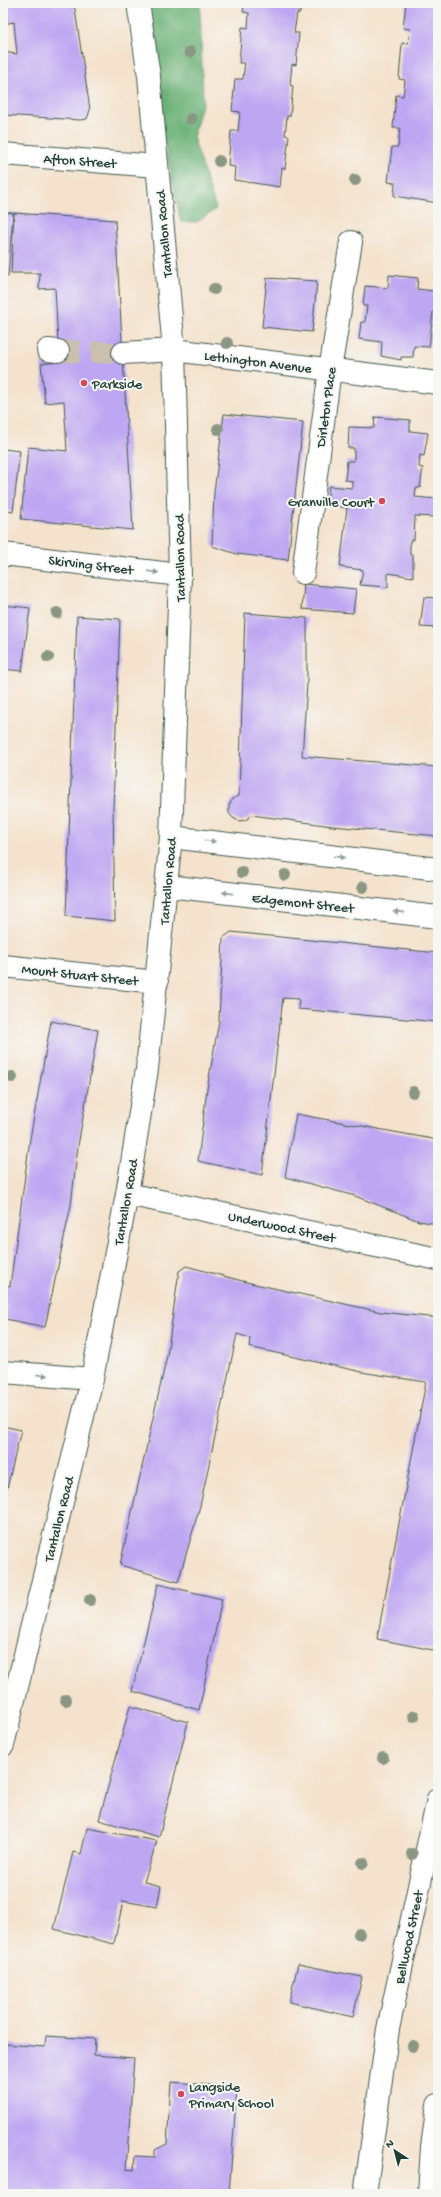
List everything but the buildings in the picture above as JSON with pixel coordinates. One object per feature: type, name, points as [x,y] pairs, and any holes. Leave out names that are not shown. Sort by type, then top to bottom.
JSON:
[{"type":"street","name":"Tantallon Road","points":[[3,1745],[92,1379],[127,1194],[147,1069],[171,837],[180,575],[174,350],[149,76],[138,3]]},
{"type":"street","name":"Afton Street","points":[[3,154],[157,166]]},
{"type":"street","name":"Dirleton Place","points":[[302,573],[330,370],[351,242]]},
{"type":"street","name":"Lethington Avenue","points":[[123,353],[174,350],[438,383]]},
{"type":"street","name":"Skirving Street","points":[[3,554],[180,575]]},
{"type":"street","points":[[171,837],[438,869]]},
{"type":"street","name":"Edgemont Street","points":[[167,886],[438,917]]},
{"type":"street","name":"Mount Stuart Street","points":[[3,966],[157,982]]},
{"type":"street","name":"Underwood Street","points":[[127,1194],[438,1258]]},
{"type":"street","points":[[3,1372],[92,1379]]},
{"type":"street","name":"Bellwood Street","points":[[365,2194],[388,2029],[438,1799]]},
{"type":"street","points":[[429,2194],[432,2147],[438,2105]]},
{"type":"green space","points":[[146,3],[200,3],[203,101],[193,137],[216,209],[197,222],[181,222],[153,88]]},
{"type":"tunnel","points":[[58,351],[123,353]]},
{"type":"place","name":"Parkside","points":[[84,383]]},
{"type":"place","name":"Granville Court","points":[[382,501]]},
{"type":"place","name":"Langside Primary School","points":[[181,2094]]}]
